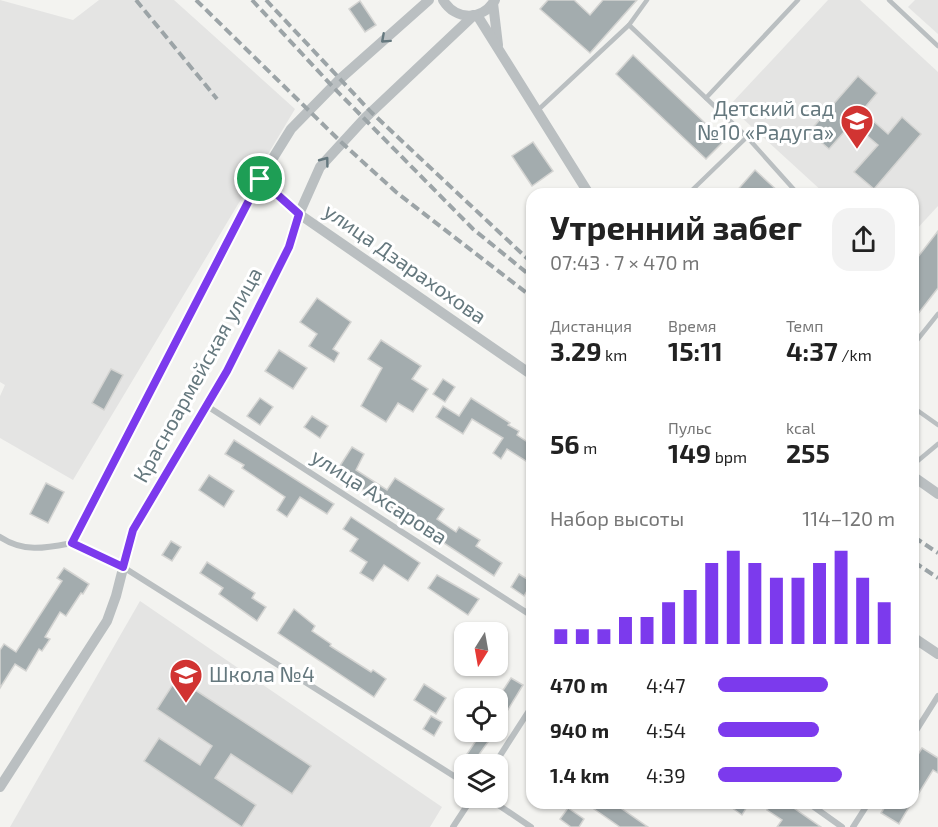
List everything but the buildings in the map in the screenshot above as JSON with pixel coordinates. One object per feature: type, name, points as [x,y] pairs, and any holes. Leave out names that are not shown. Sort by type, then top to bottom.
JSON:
[{"type":"street","name":"Красноармейская улица","points":[[72,543],[260,179],[291,129],[340,79],[429,0]]},
{"type":"street","points":[[443,0],[456,13],[476,15],[499,48],[585,188]]},
{"type":"street","name":"Красноармейская улица","points":[[0,787],[107,621],[133,530],[207,406],[289,247],[299,214],[326,158],[365,118],[476,15],[494,2]]},
{"type":"street","points":[[494,2],[499,48]]},
{"type":"street","name":"улица Дзарахохова","points":[[260,179],[299,214],[526,371]]},
{"type":"street","name":"улица Ахсарова","points":[[207,406],[526,612]]},
{"type":"street","points":[[919,481],[938,494]]},
{"type":"street","points":[[0,537],[7,542],[35,550],[72,543],[123,567],[454,776]]},
{"type":"street","points":[[919,641],[938,654]]},
{"type":"street","points":[[919,726],[938,696]]},
{"type":"street","points":[[501,754],[526,715]]},
{"type":"street","points":[[453,827],[465,808]]},
{"type":"street","points":[[503,808],[531,827]]},
{"type":"street","points":[[817,809],[842,827]]},
{"type":"street","points":[[853,827],[865,809]]},
{"type":"lane","points":[[538,110],[629,25],[647,0]]},
{"type":"lane","points":[[706,98],[798,0]]},
{"type":"lane","points":[[889,0],[938,46]]},
{"type":"lane","points":[[629,25],[747,137],[793,188]]},
{"type":"lane","points":[[694,188],[747,137]]},
{"type":"lane","points":[[919,338],[938,314]]},
{"type":"lane","points":[[919,412],[938,425]]},
{"type":"lane","points":[[919,460],[938,444]]},
{"type":"shaded area","points":[[0,0],[73,20],[99,0],[174,0],[295,109],[73,480],[0,438],[0,396],[5,385],[0,382]]},
{"type":"shaded area","name":"Детский сад №10 «Радуга»","points":[[828,0],[860,0],[938,72],[938,206],[919,227],[919,188],[819,188],[729,106]]},
{"type":"shaded area","points":[[915,0],[938,0],[938,34],[908,7]]},
{"type":"shaded area","name":"Школа №4","points":[[140,601],[442,807],[430,827],[10,827]]},
{"type":"railway","points":[[136,0],[217,99]]},
{"type":"railway","points":[[196,0],[341,142],[396,192],[526,292]]},
{"type":"railway","points":[[252,0],[333,87],[473,229],[526,272]]},
{"type":"railway","points":[[266,0],[371,112],[526,257]]},
{"type":"railway","points":[[919,540],[938,553]]},
{"type":"railway","points":[[919,565],[938,578]]},
{"type":"place","name":"Детский сад №10 «Радуга»","points":[[857,150]]},
{"type":"place","name":"Школа №4","points":[[186,704]]},
{"type":"route","points":[[260,179],[299,214],[289,247],[227,371],[133,530],[123,567],[72,543],[260,179]]}]
